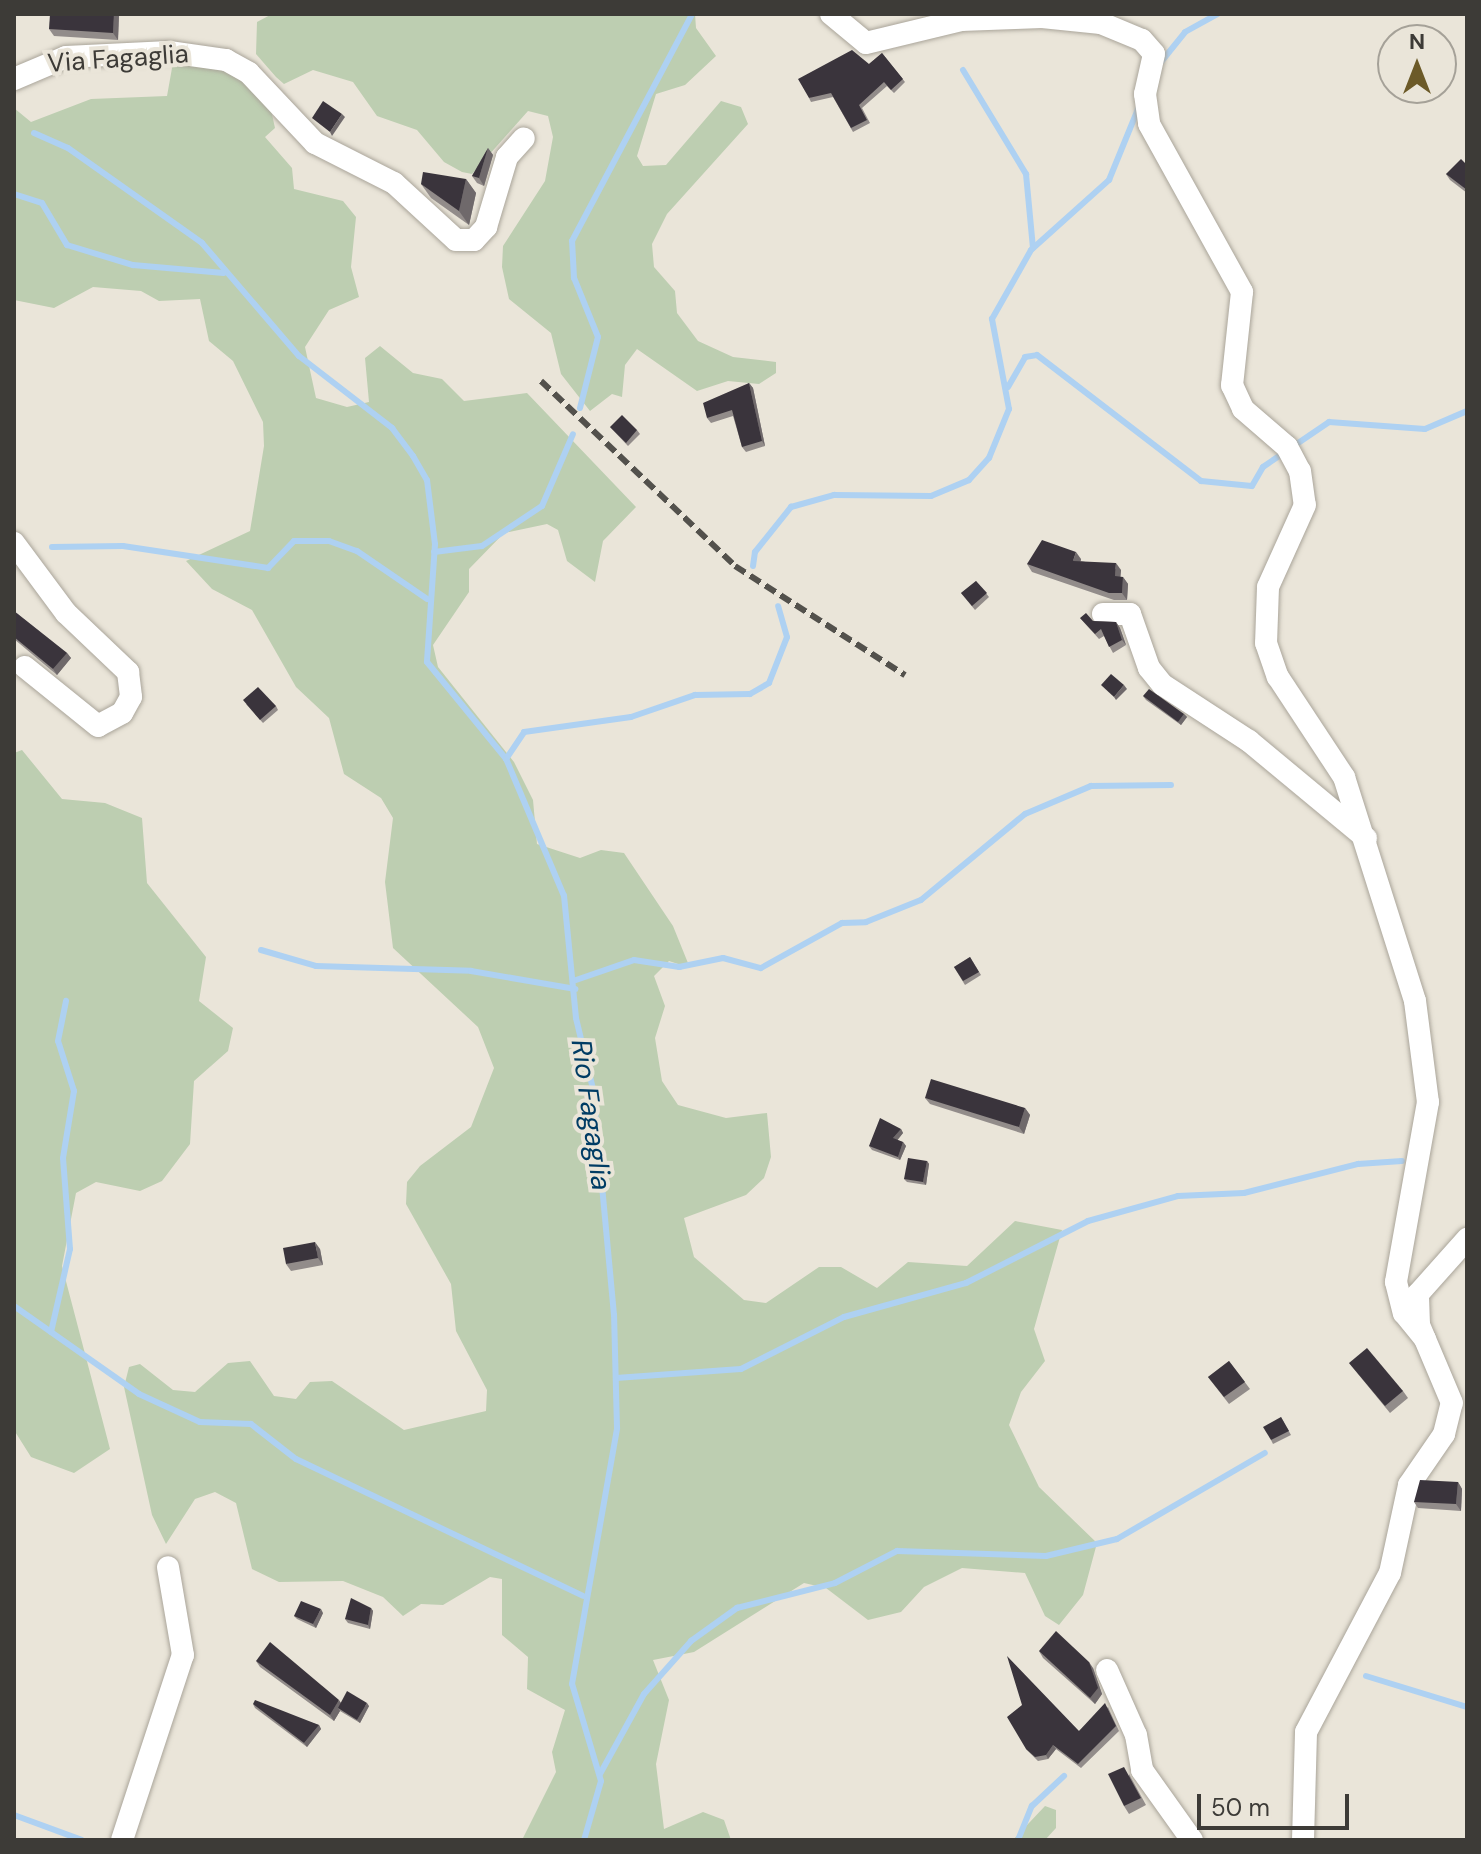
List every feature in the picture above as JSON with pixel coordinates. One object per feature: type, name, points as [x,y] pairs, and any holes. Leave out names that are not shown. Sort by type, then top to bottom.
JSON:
[{"type":"street","points":[[831,14],[866,43],[961,20],[1042,17],[1101,23],[1150,46],[1149,124],[1242,292],[1232,385],[1243,409],[1287,447],[1300,471],[1305,505],[1268,587],[1266,643],[1278,677],[1344,777],[1367,839],[1427,1054],[1428,1102],[1396,1282],[1404,1313],[1425,1339]]},
{"type":"street","name":"Via Fagaglia","points":[[14,79],[66,57],[169,52],[226,60],[249,73],[315,143],[394,183],[456,240],[474,240],[486,227],[507,157],[524,138]]},
{"type":"street","points":[[14,543],[66,613],[128,672],[131,697],[122,713],[98,726],[25,667]]},
{"type":"street","points":[[1103,614],[1130,614],[1149,668],[1163,685],[1249,741],[1367,839]]},
{"type":"street","points":[[1303,1840],[1306,1732],[1390,1573],[1409,1485],[1444,1434],[1452,1403],[1425,1339],[1418,1294],[1467,1239]]},
{"type":"street","points":[[122,1840],[183,1655],[168,1567]]},
{"type":"street","points":[[1107,1670],[1136,1735],[1142,1770],[1192,1840]]},
{"type":"green space","points":[[272,14],[695,14],[696,28],[716,56],[685,85],[656,94],[637,156],[643,166],[666,165],[721,101],[741,107],[748,124],[667,214],[652,244],[654,267],[675,291],[677,313],[698,341],[733,357],[776,362],[776,373],[759,384],[728,381],[697,391],[637,349],[625,365],[622,397],[612,394],[590,411],[561,374],[551,333],[509,299],[502,267],[503,246],[545,181],[553,137],[548,116],[528,111],[472,174],[462,172],[444,162],[417,130],[377,116],[353,82],[313,70],[284,84],[256,54],[257,22]]},
{"type":"green space","points":[[174,57],[243,75],[271,110],[275,128],[265,137],[292,168],[294,189],[343,201],[356,217],[351,267],[359,297],[329,310],[305,347],[316,398],[347,407],[369,402],[365,358],[380,346],[413,373],[442,379],[464,401],[527,393],[636,507],[603,541],[595,582],[567,561],[558,530],[547,524],[504,533],[469,569],[469,592],[433,645],[438,667],[514,762],[533,800],[537,844],[580,858],[601,850],[624,853],[673,926],[690,968],[669,961],[654,976],[665,1006],[655,1038],[662,1081],[678,1105],[726,1118],[767,1113],[771,1157],[764,1178],[746,1195],[684,1218],[694,1257],[744,1300],[766,1303],[819,1267],[841,1267],[877,1288],[908,1262],[967,1266],[1015,1221],[1062,1230],[1034,1329],[1045,1361],[1021,1392],[1009,1425],[1039,1487],[1097,1543],[1083,1595],[1059,1625],[1045,1616],[1025,1573],[962,1568],[924,1587],[901,1612],[868,1620],[826,1588],[804,1583],[694,1652],[653,1660],[669,1700],[656,1764],[664,1829],[703,1812],[724,1820],[731,1840],[522,1840],[556,1772],[552,1752],[565,1710],[527,1689],[528,1657],[502,1635],[502,1579],[490,1577],[443,1605],[421,1604],[403,1616],[383,1597],[343,1581],[279,1582],[252,1569],[236,1503],[215,1492],[195,1499],[166,1544],[152,1515],[124,1387],[129,1367],[140,1364],[173,1390],[195,1392],[228,1363],[250,1361],[274,1396],[296,1399],[310,1382],[332,1381],[404,1430],[486,1411],[487,1390],[456,1331],[451,1284],[406,1204],[407,1182],[420,1166],[471,1127],[494,1068],[478,1027],[393,948],[385,882],[393,818],[381,798],[344,774],[329,718],[296,687],[252,610],[212,589],[186,561],[250,531],[264,446],[263,422],[233,361],[209,341],[200,299],[159,301],[141,291],[93,287],[54,308],[14,300],[14,108],[31,122],[91,99],[167,96]]},
{"type":"green space","points":[[22,750],[62,799],[105,803],[142,818],[147,883],[206,957],[199,1001],[233,1028],[228,1051],[194,1081],[190,1144],[162,1181],[140,1191],[96,1182],[76,1193],[62,1266],[110,1449],[74,1473],[31,1457],[14,1430],[14,753]]},
{"type":"green space","points":[[1045,1806],[1056,1810],[1056,1828],[1045,1840],[1013,1840]]},
{"type":"building","points":[[50,14],[114,14],[113,33],[49,29]]},
{"type":"building","points":[[852,50],[869,64],[882,53],[903,79],[891,90],[884,82],[859,105],[867,120],[851,128],[831,93],[809,98],[798,79]]},
{"type":"building","points":[[323,101],[342,114],[330,132],[312,118]]},
{"type":"building","points":[[488,148],[479,178],[472,176]]},
{"type":"building","points":[[1461,159],[1467,165],[1467,190],[1446,174]]},
{"type":"building","points":[[423,172],[466,179],[459,211],[421,184]]},
{"type":"building","points":[[749,383],[762,441],[742,447],[732,410],[707,418],[703,403]]},
{"type":"building","points":[[622,415],[637,430],[626,443],[610,427]]},
{"type":"building","points":[[1042,540],[1076,552],[1073,561],[1116,563],[1115,576],[1123,577],[1122,593],[1109,593],[1027,564]]},
{"type":"building","points":[[976,581],[987,593],[972,606],[961,593]]},
{"type":"building","points":[[14,611],[67,653],[53,669],[14,637]]},
{"type":"building","points":[[1086,613],[1093,621],[1116,622],[1122,640],[1109,647],[1101,629],[1095,634],[1080,618]]},
{"type":"building","points":[[1111,674],[1124,685],[1114,697],[1101,685]]},
{"type":"building","points":[[258,687],[276,706],[260,720],[243,700]]},
{"type":"building","points":[[1149,689],[1184,714],[1178,722],[1143,696]]},
{"type":"building","points":[[970,957],[979,972],[963,981],[954,967]]},
{"type":"building","points":[[931,1079],[1025,1108],[1019,1127],[925,1098]]},
{"type":"building","points":[[880,1118],[901,1129],[893,1138],[903,1142],[898,1157],[869,1146]]},
{"type":"building","points":[[908,1158],[927,1161],[923,1182],[904,1179]]},
{"type":"building","points":[[315,1242],[318,1258],[286,1264],[283,1248]]},
{"type":"building","points":[[1367,1348],[1403,1391],[1385,1406],[1349,1363]]},
{"type":"building","points":[[1229,1361],[1245,1382],[1224,1397],[1208,1377]]},
{"type":"building","points":[[1281,1417],[1289,1431],[1271,1440],[1263,1427]]},
{"type":"building","points":[[1420,1480],[1458,1482],[1456,1504],[1414,1502]]},
{"type":"building","points":[[351,1598],[371,1608],[368,1625],[345,1619]]},
{"type":"building","points":[[301,1601],[321,1609],[313,1624],[294,1616]]},
{"type":"building","points":[[1056,1631],[1089,1662],[1098,1688],[1090,1698],[1039,1651]]},
{"type":"building","points":[[270,1642],[339,1700],[330,1715],[256,1661]]},
{"type":"building","points":[[1007,1656],[1079,1731],[1105,1703],[1116,1726],[1078,1764],[1053,1745],[1046,1755],[1035,1757],[1026,1749],[1007,1717],[1022,1705]]},
{"type":"building","points":[[347,1691],[367,1703],[357,1720],[338,1708]]},
{"type":"building","points":[[255,1700],[319,1725],[304,1743],[253,1704]]},
{"type":"building","points":[[1124,1767],[1141,1798],[1124,1806],[1108,1774]]},
{"type":"waterway","points":[[580,408],[598,337],[574,278],[572,241],[692,14]]},
{"type":"waterway","points":[[1161,62],[1185,32],[1218,14]]},
{"type":"waterway","points":[[963,70],[1026,174],[1033,248]]},
{"type":"waterway","points":[[753,566],[755,552],[791,507],[834,495],[931,496],[969,480],[989,458],[1009,409],[992,319],[1031,250],[1109,180],[1140,104]]},
{"type":"waterway","points":[[34,133],[68,148],[202,243],[299,356],[392,428],[427,480],[435,544],[427,662],[506,759]]},
{"type":"waterway","points":[[14,194],[42,203],[67,245],[133,265],[224,273]]},
{"type":"waterway","points":[[1008,387],[1025,357],[1037,355],[1201,481],[1252,486],[1263,467],[1329,422],[1425,429],[1467,411]]},
{"type":"waterway","points":[[434,552],[482,546],[542,506],[573,434]]},
{"type":"waterway","points":[[52,547],[123,546],[268,568],[294,541],[329,541],[357,551],[427,599]]},
{"type":"waterway","name":"Rio Fagaglia","points":[[584,1840],[601,1781],[572,1684],[617,1428],[614,1315],[593,1089],[576,1018],[564,896],[506,759],[524,732],[631,717],[695,695],[750,694],[769,683],[787,637],[778,606]]},
{"type":"waterway","points":[[576,980],[634,960],[679,967],[723,958],[761,968],[842,923],[866,922],[921,900],[1025,814],[1091,786],[1171,785]]},
{"type":"waterway","points":[[261,950],[316,966],[471,971],[575,989]]},
{"type":"waterway","points":[[51,1332],[70,1249],[63,1158],[74,1091],[58,1041],[66,1001]]},
{"type":"waterway","points":[[616,1378],[741,1369],[844,1317],[966,1283],[1088,1221],[1178,1196],[1244,1193],[1358,1164],[1402,1161]]},
{"type":"waterway","points":[[14,1306],[139,1394],[200,1422],[251,1424],[296,1459],[583,1596]]},
{"type":"waterway","points":[[600,1774],[644,1694],[691,1641],[737,1608],[835,1583],[897,1551],[1046,1556],[1117,1539],[1265,1453]]},
{"type":"waterway","points":[[1366,1676],[1467,1707]]},
{"type":"waterway","points":[[1018,1840],[1032,1806],[1064,1776]]},
{"type":"waterway","points":[[14,1815],[82,1840]]},
{"type":"railway","points":[[541,381],[735,566],[905,675]]}]
